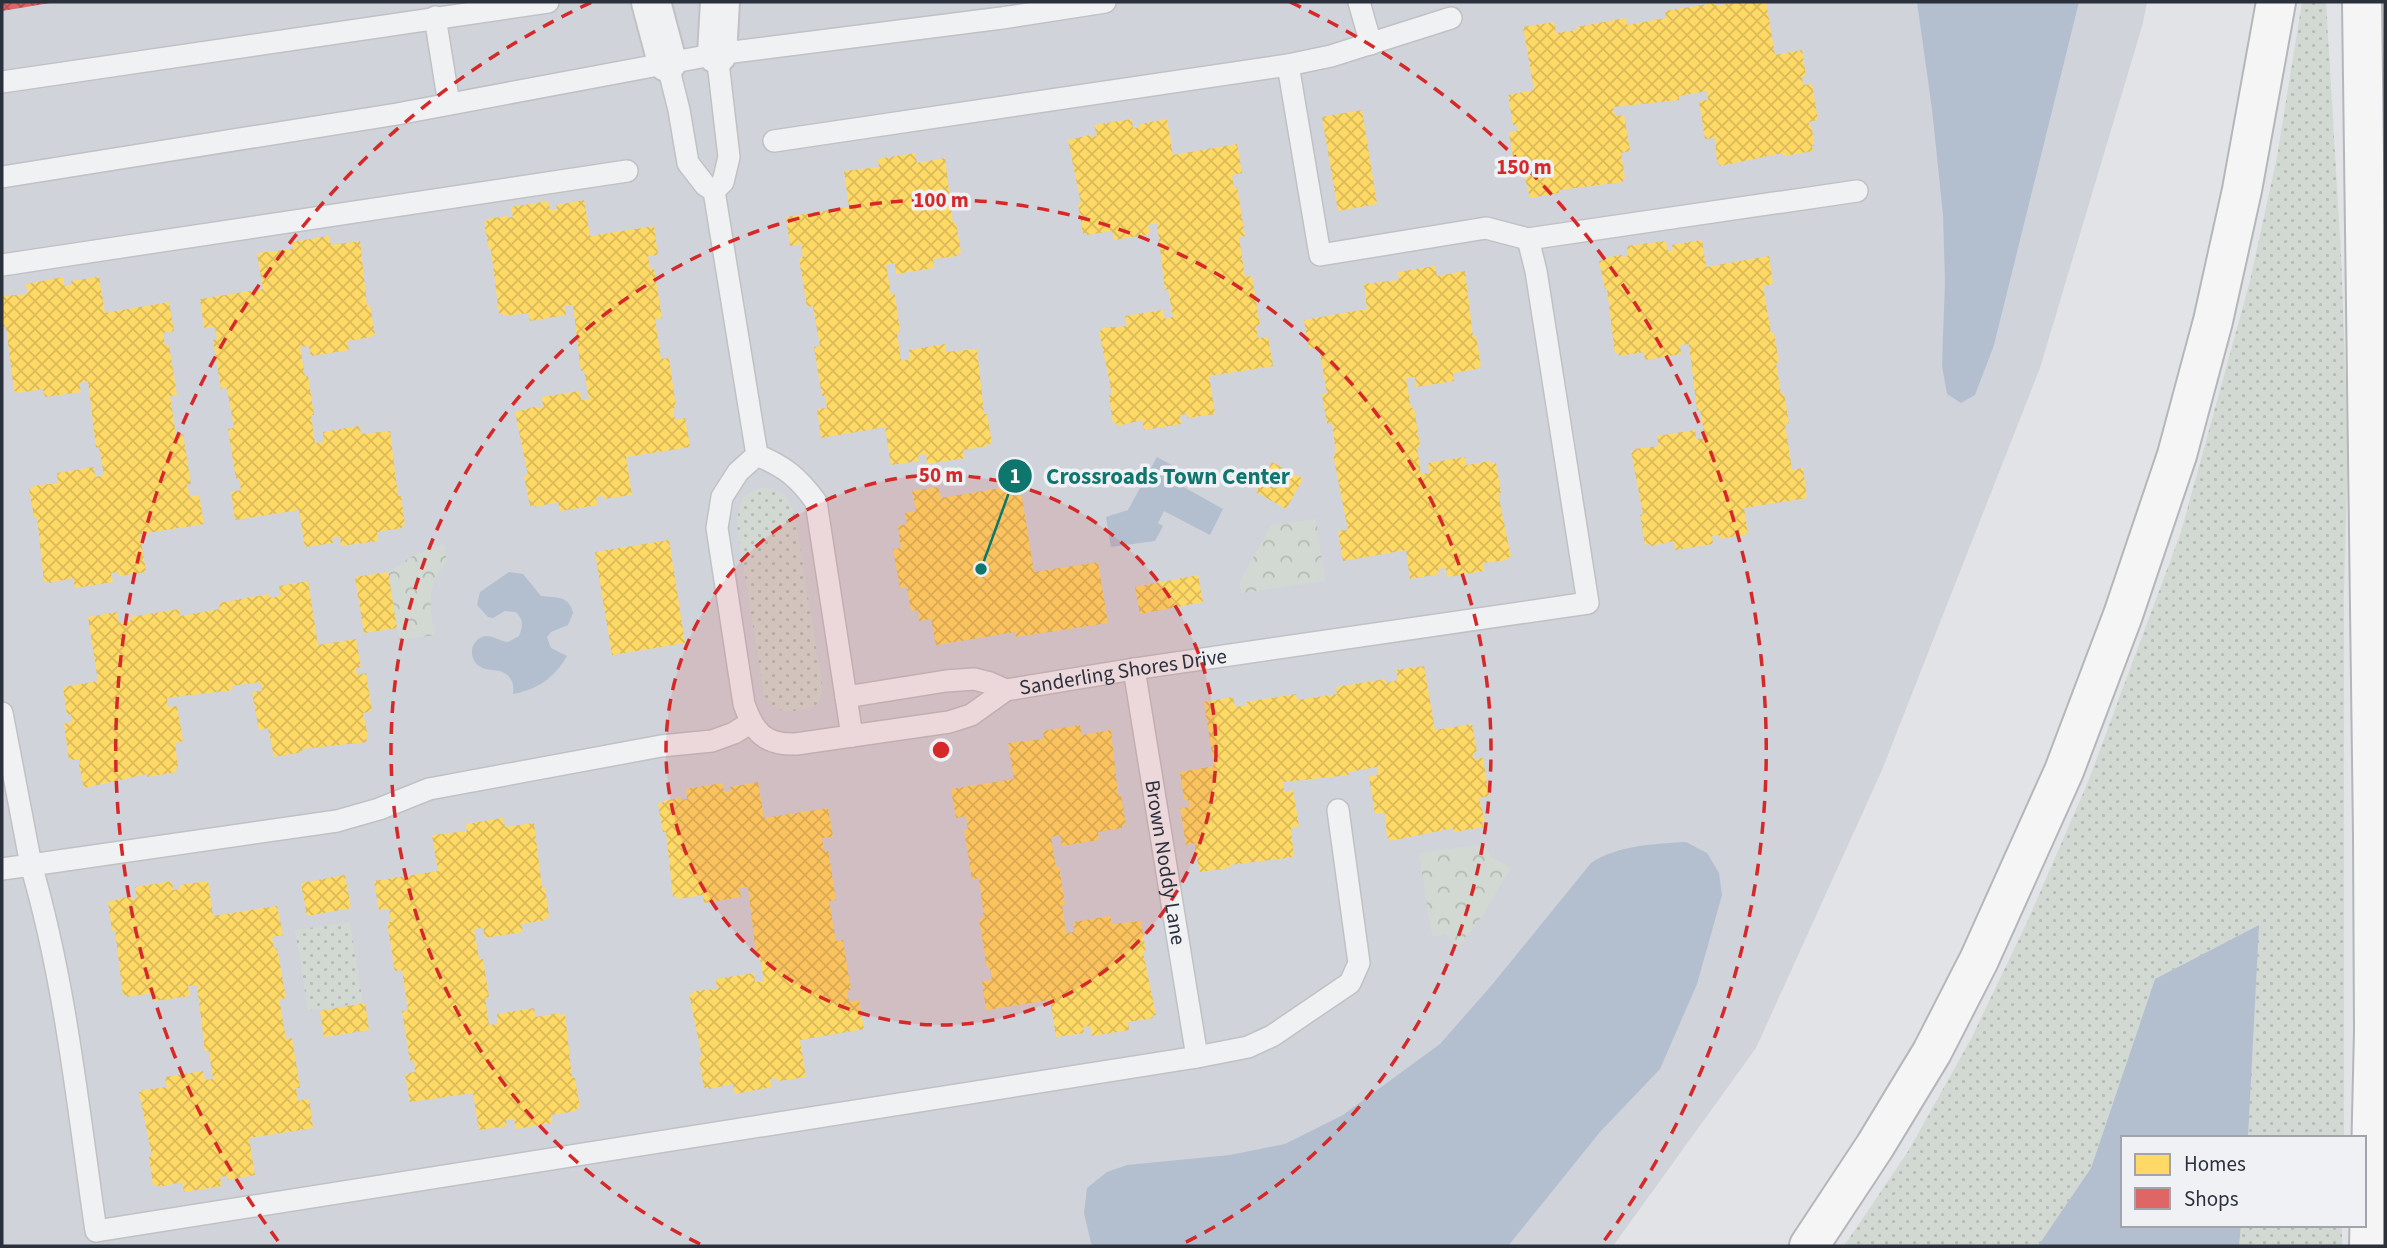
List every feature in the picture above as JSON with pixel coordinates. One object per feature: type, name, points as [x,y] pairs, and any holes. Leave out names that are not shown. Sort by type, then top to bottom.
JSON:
[{"type":"highway","points":[[1809,1246],[1875,1146],[1932,1052],[1979,960],[2064,771],[2123,615],[2176,455],[2213,321],[2242,190],[2276,2]]},
{"type":"highway","points":[[2362,2],[2374,1031],[2369,1246]]},
{"type":"street","points":[[651,2],[667,62]]},
{"type":"street","points":[[717,54],[720,2]]},
{"type":"lane","points":[[2,82],[548,2]]},
{"type":"lane","points":[[2,177],[449,104],[717,54],[1002,18],[1105,2]]},
{"type":"lane","points":[[1359,2],[1371,44]]},
{"type":"lane","points":[[435,17],[449,104]]},
{"type":"lane","points":[[774,141],[1288,65],[1371,44],[1451,18]]},
{"type":"lane","points":[[714,191],[723,182],[729,157],[717,54]]},
{"type":"lane","points":[[667,62],[688,163],[696,175],[714,191],[757,455]]},
{"type":"lane","points":[[1288,65],[1320,255],[1486,228],[1528,239],[1857,191]]},
{"type":"lane","points":[[2,265],[627,171]]},
{"type":"lane","name":"Sanderling Shores Drive","points":[[750,723],[766,739],[787,744],[852,736],[949,722],[971,715],[1006,690],[1588,603],[1536,271],[1528,239]]},
{"type":"lane","points":[[757,455],[781,465],[803,483],[816,502],[852,736]]},
{"type":"lane","points":[[2,869],[337,821],[379,809],[413,794],[445,786],[661,746],[712,741],[734,733],[750,723],[744,704],[717,528],[722,497],[738,472],[757,455]]},
{"type":"lane","name":"Brown Noddy Lane","points":[[1134,669],[1197,1057]]},
{"type":"lane","points":[[846,697],[974,679],[990,682],[1006,690]]},
{"type":"lane","points":[[2,713],[31,865],[47,920],[96,1231],[1248,1047],[1272,1036],[1350,983],[1359,963],[1338,810]]},
{"type":"shaded area","points":[[2,2],[2147,2],[2040,368],[1882,770],[1756,1048],[1613,1246],[2,1246]]},
{"type":"green space","points":[[2302,2],[2326,2],[2341,254],[2348,447],[2344,591],[2344,1136],[2248,1136],[2258,926],[2155,979],[2091,1168],[2038,1246],[1844,1246],[1909,1150],[1972,1037],[2028,920],[2088,782],[2181,532],[2250,281],[2277,157]]},
{"type":"green space","points":[[761,488],[784,495],[795,516],[822,684],[820,699],[810,708],[781,710],[772,705],[764,695],[737,526],[738,512],[744,497]]},
{"type":"green space","points":[[1316,519],[1325,581],[1241,593],[1239,583],[1271,525]]},
{"type":"green space","points":[[444,544],[447,562],[435,579],[431,596],[435,635],[399,640],[388,572],[416,554]]},
{"type":"green space","points":[[1484,844],[1492,858],[1511,867],[1483,915],[1457,948],[1446,934],[1432,937],[1419,853]]},
{"type":"green space","points":[[350,922],[363,1003],[308,1011],[295,930]]},
{"type":"green space","points":[[2241,1227],[2342,1227],[2342,1246],[2239,1246]]},
{"type":"water","points":[[1917,2],[2079,2],[1994,345],[1975,395],[1961,403],[1947,394],[1942,366],[1945,281],[1943,215]]},
{"type":"water","points":[[1157,457],[1186,473],[1180,485],[1223,509],[1210,535],[1164,511],[1158,523],[1163,526],[1155,541],[1111,547],[1106,517],[1128,510]]},
{"type":"water","points":[[509,572],[523,574],[541,596],[565,600],[573,613],[568,625],[551,632],[547,637],[551,648],[567,656],[562,663],[551,676],[537,686],[513,694],[508,676],[503,672],[479,666],[472,653],[474,644],[481,637],[489,636],[508,642],[519,636],[522,623],[515,612],[505,611],[493,618],[488,617],[477,605],[480,592]]},
{"type":"water","points":[[1686,842],[1707,853],[1719,873],[1722,895],[1697,984],[1660,1069],[1600,1132],[1508,1246],[1094,1246],[1091,1243],[1084,1213],[1087,1188],[1107,1172],[1127,1165],[1230,1155],[1285,1144],[1343,1115],[1440,1044],[1591,863],[1624,849]]},
{"type":"water","points":[[2259,925],[2248,1136],[2121,1136],[2121,1227],[2241,1227],[2239,1246],[2038,1246],[2091,1168],[2155,979]]},
{"type":"building: Homes","points":[[1738,2],[1766,2],[1775,55],[1802,50],[1806,76],[1802,77],[1803,85],[1812,84],[1818,120],[1808,122],[1812,128],[1813,151],[1784,156],[1783,153],[1720,166],[1719,162],[1717,163],[1715,138],[1705,139],[1699,101],[1708,100],[1707,91],[1679,96],[1679,100],[1613,107],[1615,116],[1624,115],[1630,151],[1621,153],[1625,178],[1623,182],[1559,190],[1559,193],[1530,198],[1524,174],[1526,169],[1515,170],[1509,132],[1518,131],[1517,125],[1513,125],[1508,95],[1534,90],[1523,27],[1554,22],[1556,33],[1626,18],[1627,25],[1666,18],[1665,11]]},
{"type":"building: Homes","points":[[1362,110],[1377,204],[1338,211],[1322,117]]},
{"type":"building: Homes","points":[[1132,119],[1133,129],[1140,127],[1140,124],[1167,119],[1173,155],[1237,144],[1242,173],[1232,175],[1234,188],[1237,187],[1245,236],[1239,237],[1245,277],[1252,276],[1260,326],[1256,326],[1258,338],[1268,337],[1273,366],[1209,376],[1215,414],[1188,418],[1187,414],[1180,415],[1181,424],[1144,430],[1142,420],[1118,426],[1118,423],[1113,424],[1109,395],[1112,394],[1099,331],[1103,330],[1102,328],[1127,326],[1125,316],[1163,310],[1165,319],[1173,317],[1168,289],[1165,290],[1157,223],[1148,225],[1150,234],[1114,240],[1112,231],[1083,234],[1078,204],[1081,203],[1068,140],[1097,136],[1094,125]]},
{"type":"building: Homes","points":[[915,153],[917,163],[945,158],[953,223],[956,223],[961,253],[933,259],[934,268],[896,274],[895,263],[886,265],[891,295],[895,294],[901,361],[910,359],[909,350],[945,344],[946,352],[977,349],[984,414],[987,414],[992,443],[963,450],[965,458],[927,464],[926,454],[918,455],[919,461],[891,465],[885,427],[821,438],[817,409],[827,408],[825,396],[822,396],[814,347],[820,346],[813,306],[807,307],[799,258],[803,257],[801,244],[790,246],[786,217],[849,207],[844,171],[879,167],[878,159]]},
{"type":"building: Homes","points":[[584,200],[590,236],[654,226],[658,255],[648,256],[650,269],[654,268],[662,318],[655,319],[661,359],[669,358],[676,407],[673,408],[675,420],[685,418],[690,447],[626,457],[632,495],[603,499],[603,496],[596,497],[598,505],[560,511],[558,502],[530,506],[524,476],[528,475],[515,412],[543,407],[542,397],[580,391],[581,400],[589,399],[584,370],[581,371],[573,305],[564,306],[566,315],[530,321],[528,313],[504,316],[499,314],[491,249],[489,250],[484,221],[513,217],[511,207],[548,201],[550,210],[557,209],[556,205]]},
{"type":"building: Homes","points":[[329,236],[331,245],[360,241],[367,306],[370,305],[375,335],[347,341],[349,350],[311,356],[309,346],[300,347],[305,377],[308,376],[315,443],[324,442],[323,432],[359,426],[361,434],[390,431],[398,496],[401,496],[405,525],[402,528],[377,532],[378,541],[341,546],[340,536],[332,538],[333,543],[305,547],[299,510],[235,520],[231,492],[241,490],[239,478],[236,479],[228,429],[234,428],[227,388],[221,389],[213,340],[217,339],[215,327],[204,328],[200,299],[263,289],[257,253],[293,249],[292,242]]},
{"type":"building: Homes","points":[[1702,240],[1706,267],[1769,256],[1773,284],[1763,286],[1779,362],[1776,363],[1781,394],[1784,393],[1789,423],[1785,424],[1792,470],[1803,468],[1807,498],[1744,508],[1748,534],[1719,539],[1719,535],[1712,536],[1713,544],[1675,550],[1674,541],[1645,545],[1640,515],[1643,514],[1631,451],[1659,446],[1657,436],[1695,430],[1696,439],[1705,438],[1700,410],[1697,410],[1689,344],[1680,345],[1681,354],[1645,360],[1644,352],[1619,356],[1619,353],[1615,354],[1607,289],[1599,261],[1604,260],[1603,258],[1628,256],[1627,246],[1666,241],[1668,251],[1673,250],[1672,245]]},
{"type":"building: Homes","points":[[1435,266],[1437,276],[1465,271],[1473,337],[1476,336],[1481,366],[1453,373],[1454,381],[1416,387],[1415,377],[1406,378],[1420,446],[1417,447],[1421,474],[1429,473],[1428,463],[1465,457],[1466,465],[1491,461],[1496,463],[1501,493],[1498,494],[1511,557],[1483,563],[1484,571],[1447,577],[1446,568],[1438,569],[1439,574],[1410,579],[1406,550],[1343,561],[1338,531],[1348,530],[1333,454],[1336,454],[1332,422],[1327,424],[1322,394],[1327,393],[1319,348],[1309,349],[1304,320],[1367,309],[1364,284],[1399,280],[1398,272]]},
{"type":"building: Homes","points":[[63,277],[64,286],[72,285],[71,281],[99,277],[105,313],[169,302],[174,331],[163,333],[165,345],[169,345],[177,395],[170,396],[176,435],[183,434],[191,484],[187,484],[190,497],[199,495],[204,524],[140,534],[146,572],[119,576],[118,572],[111,573],[113,582],[75,588],[73,578],[44,582],[37,517],[34,517],[29,489],[34,488],[33,486],[58,483],[57,473],[94,467],[95,477],[104,475],[99,447],[96,448],[88,381],[79,383],[81,392],[45,397],[43,389],[18,393],[14,391],[6,326],[3,327],[2,318],[3,296],[28,294],[26,284]]},
{"type":"building: Homes","points":[[1272,462],[1303,479],[1286,509],[1256,492]]},
{"type":"building: Homes","points":[[1020,485],[1034,572],[1098,562],[1108,623],[1016,637],[1015,632],[936,645],[931,619],[919,621],[918,610],[911,611],[907,587],[900,588],[893,549],[901,548],[898,526],[907,524],[905,513],[916,511],[912,491],[938,487],[941,498]]},
{"type":"building: Homes","points":[[669,540],[685,643],[612,655],[595,552]]},
{"type":"building: Homes","points":[[388,572],[397,628],[364,633],[355,577]]},
{"type":"building: Homes","points":[[1198,575],[1203,602],[1140,614],[1135,587]]},
{"type":"building: Homes","points":[[308,581],[318,645],[356,639],[361,667],[356,668],[357,675],[366,673],[372,711],[363,713],[367,742],[302,749],[302,752],[274,757],[268,728],[259,730],[252,692],[262,691],[260,682],[232,686],[233,690],[167,698],[168,707],[177,706],[183,741],[175,743],[177,772],[147,777],[147,774],[84,788],[80,759],[69,760],[64,724],[72,722],[71,714],[67,715],[63,687],[98,681],[88,617],[117,612],[119,623],[131,621],[130,617],[179,609],[180,616],[220,609],[219,603],[269,594],[269,598],[281,596],[279,586]]},
{"type":"building: Homes","points":[[1424,666],[1435,730],[1472,724],[1477,752],[1473,753],[1474,759],[1483,758],[1489,796],[1479,798],[1485,821],[1482,822],[1483,827],[1454,832],[1453,828],[1390,841],[1390,837],[1387,838],[1385,813],[1375,814],[1369,776],[1378,775],[1377,767],[1348,772],[1349,775],[1283,782],[1284,792],[1293,790],[1299,826],[1291,828],[1294,857],[1229,865],[1229,868],[1200,872],[1196,843],[1186,845],[1180,808],[1189,807],[1188,799],[1184,800],[1180,772],[1214,766],[1204,702],[1233,697],[1235,707],[1247,705],[1246,702],[1296,694],[1297,700],[1337,694],[1336,687],[1385,679],[1386,683],[1398,680],[1396,670]]},
{"type":"building: Homes","points":[[1080,725],[1082,735],[1111,730],[1118,795],[1121,795],[1126,825],[1098,832],[1099,840],[1062,846],[1060,835],[1051,837],[1056,867],[1059,866],[1066,933],[1075,932],[1073,922],[1110,916],[1112,924],[1141,921],[1146,952],[1143,952],[1156,1015],[1152,1016],[1153,1018],[1128,1022],[1129,1030],[1092,1036],[1090,1026],[1083,1027],[1084,1033],[1056,1037],[1050,1000],[986,1010],[982,981],[992,980],[990,968],[987,968],[979,919],[984,918],[979,878],[972,879],[964,830],[968,829],[966,816],[956,818],[951,789],[1014,779],[1008,743],[1044,739],[1043,731]]},
{"type":"building: Homes","points":[[758,782],[764,818],[828,808],[833,837],[822,838],[824,851],[828,850],[836,900],[829,901],[836,941],[843,940],[851,990],[847,990],[849,1002],[859,1000],[864,1029],[800,1040],[806,1077],[778,1081],[778,1078],[770,1079],[772,1087],[735,1094],[733,1084],[704,1088],[699,1058],[702,1057],[689,994],[693,994],[693,991],[717,989],[716,979],[754,973],[755,982],[764,981],[759,953],[756,954],[748,887],[739,888],[741,897],[704,903],[703,895],[678,899],[677,896],[673,897],[666,832],[663,832],[658,804],[663,803],[662,801],[687,799],[686,789],[722,783],[724,792],[731,791],[730,787]]},
{"type":"building: Homes","points":[[503,818],[505,827],[534,823],[542,888],[545,887],[549,917],[545,918],[546,920],[521,924],[523,932],[485,938],[483,928],[474,929],[479,959],[483,959],[489,997],[485,998],[489,1025],[498,1024],[497,1014],[534,1008],[535,1017],[565,1014],[572,1078],[575,1078],[580,1108],[551,1115],[552,1123],[516,1129],[514,1119],[506,1120],[507,1126],[479,1130],[473,1093],[410,1102],[405,1074],[415,1072],[414,1060],[410,1061],[402,1011],[408,1010],[402,970],[395,971],[387,922],[391,922],[389,909],[379,910],[374,881],[438,871],[432,835],[467,831],[466,824]]},
{"type":"building: Homes","points":[[345,875],[351,908],[307,916],[301,883]]},
{"type":"building: Homes","points":[[172,881],[173,890],[180,889],[180,885],[208,881],[213,916],[277,906],[283,935],[272,937],[274,949],[277,948],[286,998],[279,999],[286,1039],[292,1038],[300,1088],[296,1088],[298,1101],[309,1099],[313,1128],[249,1138],[255,1175],[228,1180],[227,1176],[220,1177],[222,1186],[184,1192],[182,1182],[153,1186],[149,1157],[152,1156],[139,1092],[167,1087],[165,1077],[203,1071],[205,1080],[213,1079],[209,1051],[205,1052],[197,985],[188,986],[190,996],[154,1001],[152,993],[127,997],[123,995],[115,930],[112,931],[108,902],[130,896],[131,899],[137,898],[135,887]]},
{"type":"building: Homes","points":[[365,1003],[369,1030],[324,1037],[320,1011]]},
{"type":"building: Shops","points":[[2,2],[49,2],[50,3],[2,11]]},
{"type":"place","name":"Crossroads Town Center","points":[[981,569]]}]
